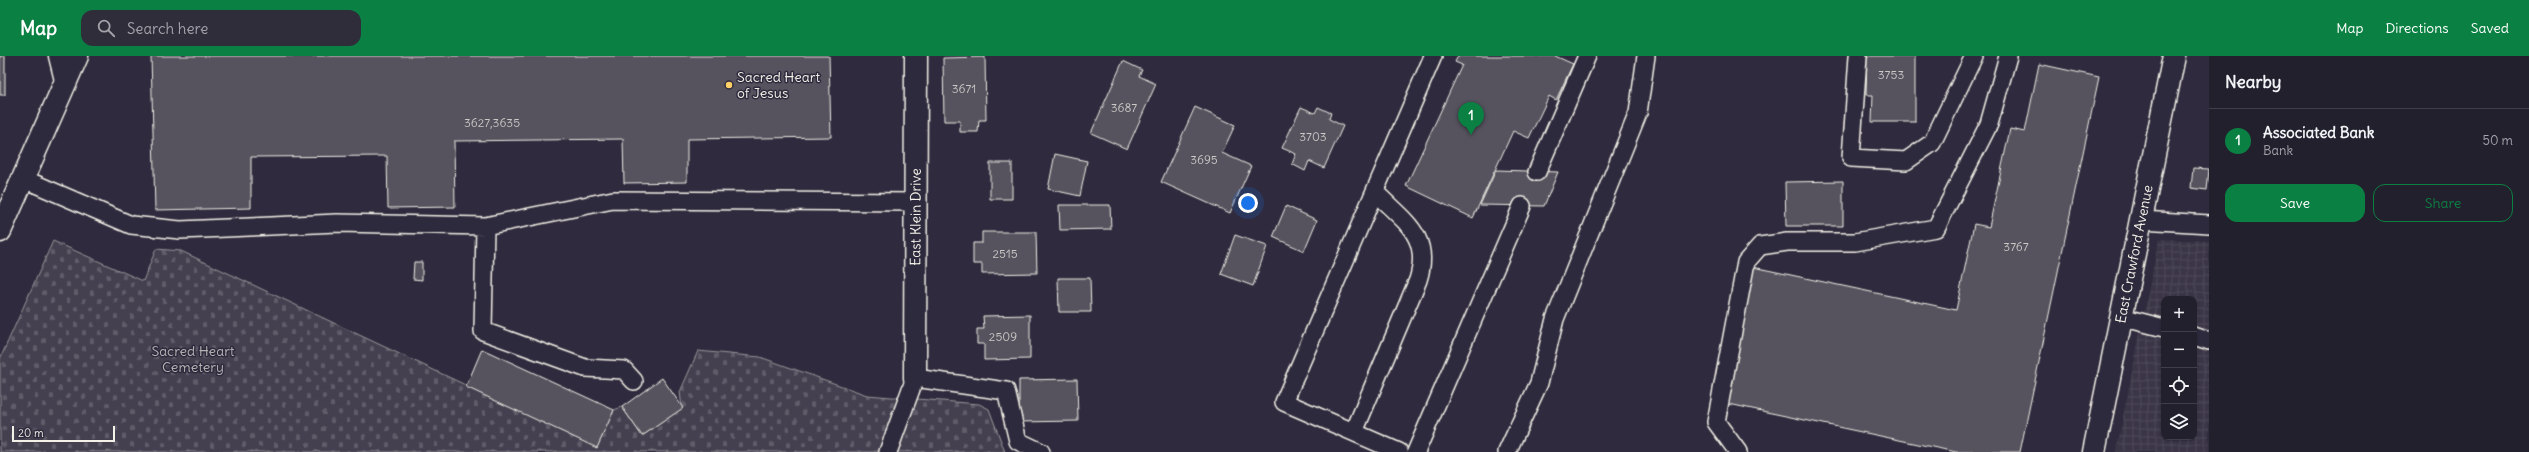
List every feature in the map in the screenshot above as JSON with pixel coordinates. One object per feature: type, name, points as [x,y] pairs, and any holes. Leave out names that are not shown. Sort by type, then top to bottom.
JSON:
[{"type":"street","points":[[60,56],[66,80]]},
{"type":"street","points":[[0,231],[77,56]]},
{"type":"street","name":"East Klein Drive","points":[[915,378],[916,56]]},
{"type":"street","name":"East Crawford Avenue","points":[[2094,452],[2174,56]]},
{"type":"lane","points":[[1399,452],[1284,402],[1433,56]]},
{"type":"lane","points":[[1537,172],[1587,56]]},
{"type":"lane","points":[[1507,452],[1539,383],[1555,318],[1589,239],[1638,113],[1646,56]]},
{"type":"lane","points":[[1858,56],[1851,158],[1906,161],[1932,143],[1974,56]]},
{"type":"lane","points":[[1738,452],[1716,422],[1746,262],[1760,246],[1787,242],[1855,242],[1936,228],[1989,124],[2008,56]]},
{"type":"lane","points":[[24,179],[131,225],[180,230],[336,223],[485,226],[613,200],[916,202]]},
{"type":"lane","points":[[1354,432],[1418,280],[1423,259],[1422,248],[1417,236],[1375,192]]},
{"type":"lane","points":[[1416,452],[1522,206]]},
{"type":"lane","points":[[2140,220],[2209,224]]},
{"type":"lane","points":[[485,226],[483,331],[585,368],[624,370],[634,381]]},
{"type":"lane","points":[[2121,316],[2161,327]]},
{"type":"lane","points":[[2197,337],[2209,340]]},
{"type":"lane","points":[[888,452],[915,378],[1006,391],[1018,441],[1041,452]]},
{"type":"shaded area","points":[[2159,239],[2209,241],[2209,452],[2116,452]]},
{"type":"green space","name":"Sacred Heart Cemetery","points":[[53,241],[143,281],[156,249],[181,251],[597,447],[614,410],[622,407],[642,436],[682,408],[680,392],[698,351],[760,357],[867,395],[979,404],[989,409],[1005,452],[0,452],[0,359]]},
{"type":"building","points":[[0,56],[5,56],[5,95],[0,95]]},
{"type":"building","points":[[151,56],[829,56],[831,137],[687,139],[687,182],[624,183],[623,139],[454,141],[455,207],[388,208],[387,156],[251,157],[251,208],[155,210]]},
{"type":"building","points":[[1458,56],[1555,56],[1573,64],[1556,100],[1549,96],[1529,138],[1513,131],[1473,218],[1406,186],[1462,65],[1455,62]]},
{"type":"building","points":[[1867,56],[1915,56],[1915,122],[1872,122],[1873,95],[1866,95]]},
{"type":"building","points":[[985,57],[986,120],[979,120],[978,132],[960,132],[960,121],[944,121],[943,58]]},
{"type":"building","points":[[1123,61],[1142,70],[1139,76],[1156,84],[1127,149],[1091,133]]},
{"type":"building","points":[[2039,64],[2099,77],[2020,452],[1956,452],[1724,403],[1753,267],[1956,310],[1974,224],[1989,227],[2010,129],[2025,132]]},
{"type":"building","points":[[1195,107],[1235,125],[1222,153],[1251,166],[1230,213],[1161,182]]},
{"type":"building","points":[[1301,107],[1315,113],[1318,107],[1331,113],[1329,119],[1343,126],[1324,168],[1309,161],[1305,171],[1292,164],[1296,154],[1282,148]]},
{"type":"building","points":[[1055,154],[1087,161],[1080,196],[1048,189]]},
{"type":"building","points":[[990,163],[1012,163],[1012,199],[990,199]]},
{"type":"building","points":[[2193,168],[2209,169],[2207,190],[2191,188]]},
{"type":"building","points":[[1496,170],[1558,172],[1544,206],[1480,205]]},
{"type":"building","points":[[1843,181],[1843,226],[1786,226],[1785,182]]},
{"type":"building","points":[[1059,205],[1110,205],[1111,229],[1060,230]]},
{"type":"building","points":[[1286,206],[1317,220],[1304,251],[1273,237]]},
{"type":"building","points":[[982,232],[1036,232],[1037,273],[982,274],[982,264],[973,264],[973,243],[982,243]]},
{"type":"building","points":[[1235,235],[1267,246],[1253,286],[1221,274]]},
{"type":"building","points":[[414,262],[422,262],[422,280],[413,279]]},
{"type":"building","points":[[1058,278],[1090,278],[1091,312],[1059,312]]},
{"type":"building","points":[[1030,315],[1030,359],[984,360],[984,344],[977,344],[977,329],[984,329],[983,316]]},
{"type":"building","points":[[482,349],[614,410],[597,448],[466,387]]},
{"type":"building","points":[[662,378],[683,408],[642,436],[622,407]]},
{"type":"building","points":[[1077,379],[1078,421],[1019,422],[1019,380]]},
{"type":"place","name":"Sacred Heart of Jesus","points":[[729,85]]},
{"type":"place","name":"Associated Bank","points":[[1471,135]]}]
